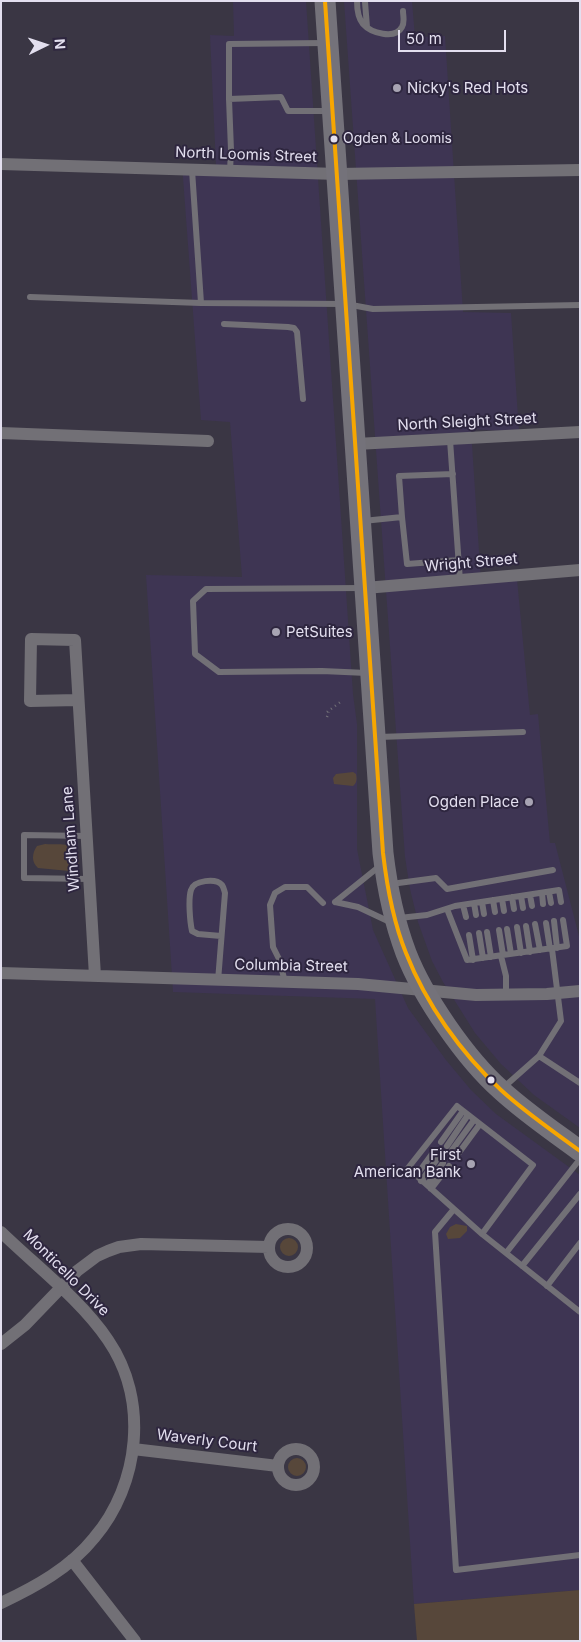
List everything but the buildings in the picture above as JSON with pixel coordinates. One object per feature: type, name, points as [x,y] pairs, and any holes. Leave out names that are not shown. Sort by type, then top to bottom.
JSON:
[{"type":"main road","points":[[325,1],[375,737],[387,884],[406,953],[424,990],[456,1039],[474,1062],[501,1090],[535,1119],[578,1151]]},
{"type":"street","name":"North Loomis Street","points":[[1,164],[338,174],[580,170]]},
{"type":"street","name":"North Sleight Street","points":[[356,444],[580,432]]},
{"type":"street","points":[[1,433],[208,441]]},
{"type":"street","name":"Wright Street","points":[[365,588],[580,570]]},
{"type":"street","name":"Windham Lane","points":[[78,700],[30,702],[31,639],[75,640],[95,976]]},
{"type":"street","name":"Columbia Street","points":[[1,973],[358,984],[470,995],[580,991]]},
{"type":"street","name":"Monticello Drive","points":[[1,1232],[88,1315],[109,1341],[117,1355],[130,1389],[134,1421],[132,1462],[114,1510],[94,1539],[56,1572],[24,1592],[1,1603]]},
{"type":"street","points":[[1,1344],[25,1325],[89,1262],[119,1247],[158,1244],[270,1247]]},
{"type":"street","name":"Waverly Court","points":[[133,1449],[278,1466]]},
{"type":"street","points":[[72,1560],[135,1641]]},
{"type":"lane","points":[[357,1],[359,16],[367,27],[381,33],[394,33],[402,26],[403,11]]},
{"type":"lane","points":[[365,2],[367,27]]},
{"type":"lane","points":[[230,171],[229,44],[328,43]]},
{"type":"lane","points":[[229,98],[281,97],[288,112],[333,111]]},
{"type":"lane","points":[[192,170],[201,303]]},
{"type":"lane","points":[[30,297],[201,303],[346,304],[373,309],[580,305]]},
{"type":"lane","points":[[224,324],[294,328],[297,332],[303,399]]},
{"type":"lane","points":[[450,440],[460,581]]},
{"type":"lane","points":[[453,474],[399,476],[407,564],[459,560]]},
{"type":"lane","points":[[361,521],[402,517]]},
{"type":"lane","points":[[365,588],[206,589],[193,601],[195,654],[219,672],[322,671],[371,674]]},
{"type":"lane","points":[[375,737],[523,732]]},
{"type":"lane","points":[[87,836],[24,835],[24,878],[89,879]]},
{"type":"lane","points":[[384,862],[335,902],[358,907],[396,922],[463,905],[559,890],[560,902]]},
{"type":"lane","points":[[387,884],[436,878],[447,889],[553,870]]},
{"type":"lane","points":[[218,981],[224,893],[223,887],[220,883],[197,882],[191,890],[190,923],[192,931],[198,934],[221,936]]},
{"type":"lane","points":[[285,983],[279,959],[273,947],[270,904],[275,893],[284,887],[307,887],[322,903]]},
{"type":"lane","points":[[549,892],[551,903]]},
{"type":"lane","points":[[542,893],[543,904]]},
{"type":"lane","points":[[530,895],[532,906]]},
{"type":"lane","points":[[521,896],[523,908]]},
{"type":"lane","points":[[512,897],[514,909]]},
{"type":"lane","points":[[502,899],[504,911]]},
{"type":"lane","points":[[493,900],[495,912]]},
{"type":"lane","points":[[482,902],[484,914]]},
{"type":"lane","points":[[474,903],[476,915]]},
{"type":"lane","points":[[463,905],[466,917]]},
{"type":"lane","points":[[447,909],[467,960],[567,946],[563,920]]},
{"type":"lane","points":[[501,1090],[539,1056],[561,1021],[553,948],[554,921]]},
{"type":"lane","points":[[546,923],[553,948]]},
{"type":"lane","points":[[535,924],[540,950]]},
{"type":"lane","points":[[526,926],[530,952]]},
{"type":"lane","points":[[517,927],[522,953]]},
{"type":"lane","points":[[507,929],[511,954]]},
{"type":"lane","points":[[499,930],[506,976],[506,995]]},
{"type":"lane","points":[[487,932],[491,957]]},
{"type":"lane","points":[[479,934],[483,958]]},
{"type":"lane","points":[[469,935],[473,960]]},
{"type":"lane","points":[[539,1056],[580,1084]]},
{"type":"lane","points":[[482,1234],[533,1164],[456,1106],[408,1168],[482,1234],[580,1312]]},
{"type":"lane","points":[[466,1113],[449,1148],[477,1122]]},
{"type":"lane","points":[[506,1253],[578,1151]]},
{"type":"lane","points":[[424,1183],[440,1160],[424,1183]]},
{"type":"lane","points":[[522,1266],[580,1194]]},
{"type":"lane","points":[[454,1209],[435,1232],[456,1570],[580,1555]]},
{"type":"lane","points":[[547,1286],[580,1243]]},
{"type":"path","points":[[327,717],[328,712],[343,700]]},
{"type":"shaded area","points":[[233,1],[306,1],[353,694],[357,724],[357,849],[373,930],[408,1008],[446,1060],[471,1090],[496,1114],[580,1175],[580,1590],[414,1604],[375,999],[173,992],[146,575],[242,577],[230,422],[201,420],[182,164],[216,166],[210,35],[234,36]]},
{"type":"shaded area","points":[[344,1],[412,1],[415,37],[445,36],[463,312],[511,313],[519,432],[471,429],[481,582],[517,579],[530,715],[538,714],[550,843],[555,843],[580,940],[580,1128],[534,1095],[501,1064],[475,1033],[432,961],[418,922],[410,889],[405,857]]},
{"type":"shaded area","points":[[353,772],[356,774],[357,779],[353,786],[334,784],[333,778],[336,774]]},
{"type":"shaded area","points":[[64,844],[74,847],[79,856],[79,864],[69,871],[38,868],[33,860],[34,852],[37,846]]},
{"type":"shaded area","points":[[456,1224],[467,1226],[467,1231],[460,1238],[448,1239],[446,1234],[450,1227]]},
{"type":"shaded area","points":[[285,1238],[293,1238],[298,1243],[296,1254],[285,1256],[280,1251],[280,1243]]},
{"type":"shaded area","points":[[297,1458],[303,1461],[306,1467],[303,1473],[297,1476],[291,1473],[288,1467],[291,1461]]},
{"type":"shaded area","points":[[580,1590],[580,1641],[417,1641],[414,1604]]},
{"type":"transit line","points":[[325,1],[383,853],[391,904],[401,941],[414,972],[434,1009],[459,1044],[486,1076],[510,1098],[580,1151]]},
{"type":"place","name":"Nicky's Red Hots","points":[[397,88]]},
{"type":"place","name":"Ogden & Loomis","points":[[334,139]]},
{"type":"place","name":"PetSuites","points":[[276,632]]},
{"type":"place","name":"Ogden Place","points":[[529,802]]},
{"type":"place","name":"First American Bank","points":[[471,1164]]}]
